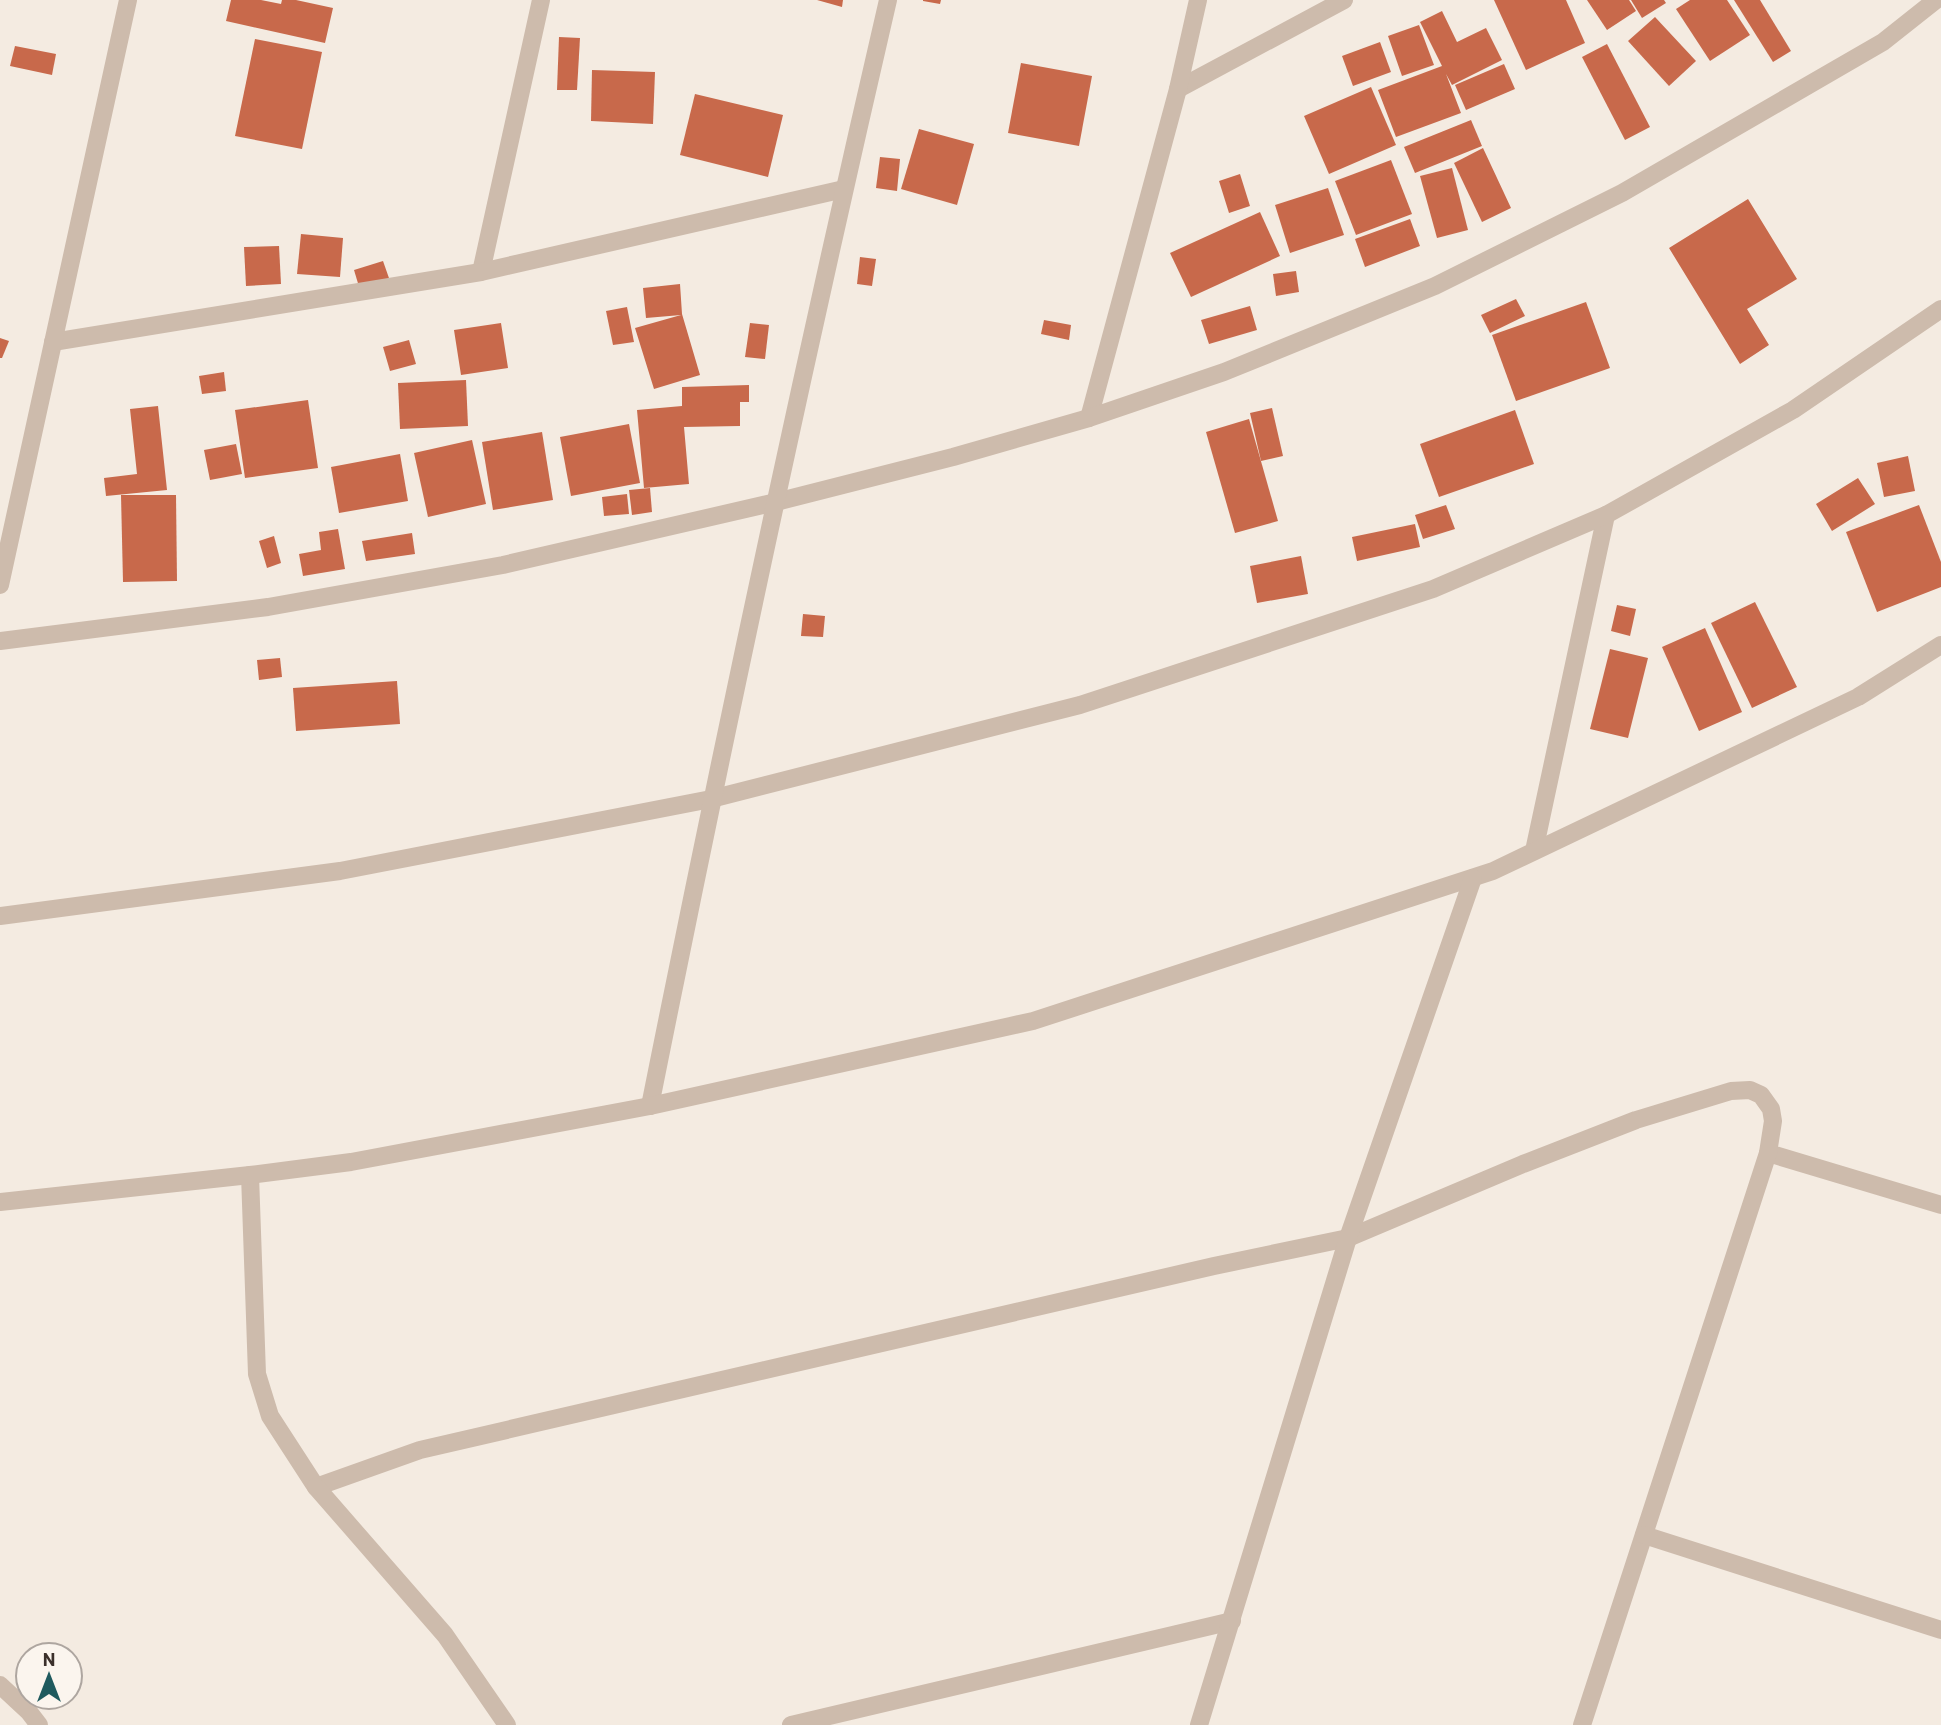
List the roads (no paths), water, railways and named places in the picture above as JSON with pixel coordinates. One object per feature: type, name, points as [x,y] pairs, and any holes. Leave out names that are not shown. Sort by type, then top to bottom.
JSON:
[{"type":"street","points":[[0,585],[128,0]]},
{"type":"street","points":[[481,272],[541,0]]},
{"type":"street","points":[[650,1106],[711,799],[888,0]]},
{"type":"street","points":[[1089,418],[1178,89],[1198,0]]},
{"type":"street","points":[[1178,89],[1345,0]]},
{"type":"street","points":[[0,641],[268,607],[503,565],[776,502],[953,457],[1089,418],[1224,372],[1435,286],[1622,193],[1883,42],[1936,0]]},
{"type":"street","points":[[53,342],[481,272],[844,189]]},
{"type":"street","points":[[0,916],[340,871],[711,799],[1080,705],[1433,589],[1606,515],[1793,411],[1941,309]]},
{"type":"street","points":[[1534,851],[1606,515]]},
{"type":"street","points":[[0,1202],[352,1162],[650,1106],[1033,1021],[1493,871],[1858,696],[1941,645]]},
{"type":"street","points":[[1199,1725],[1348,1238],[1473,878]]},
{"type":"street","points":[[316,1487],[420,1450],[1201,1269],[1348,1238],[1523,1164],[1636,1120],[1731,1091],[1750,1090],[1761,1095],[1770,1109],[1773,1121],[1768,1153],[1582,1725]]},
{"type":"street","points":[[1768,1153],[1941,1205]]},
{"type":"street","points":[[250,1175],[257,1374],[271,1416],[316,1487],[445,1635],[507,1725]]},
{"type":"street","points":[[1644,1535],[1941,1630]]},
{"type":"street","points":[[791,1725],[1232,1621]]},
{"type":"street","points":[[0,1685],[39,1725]]}]
